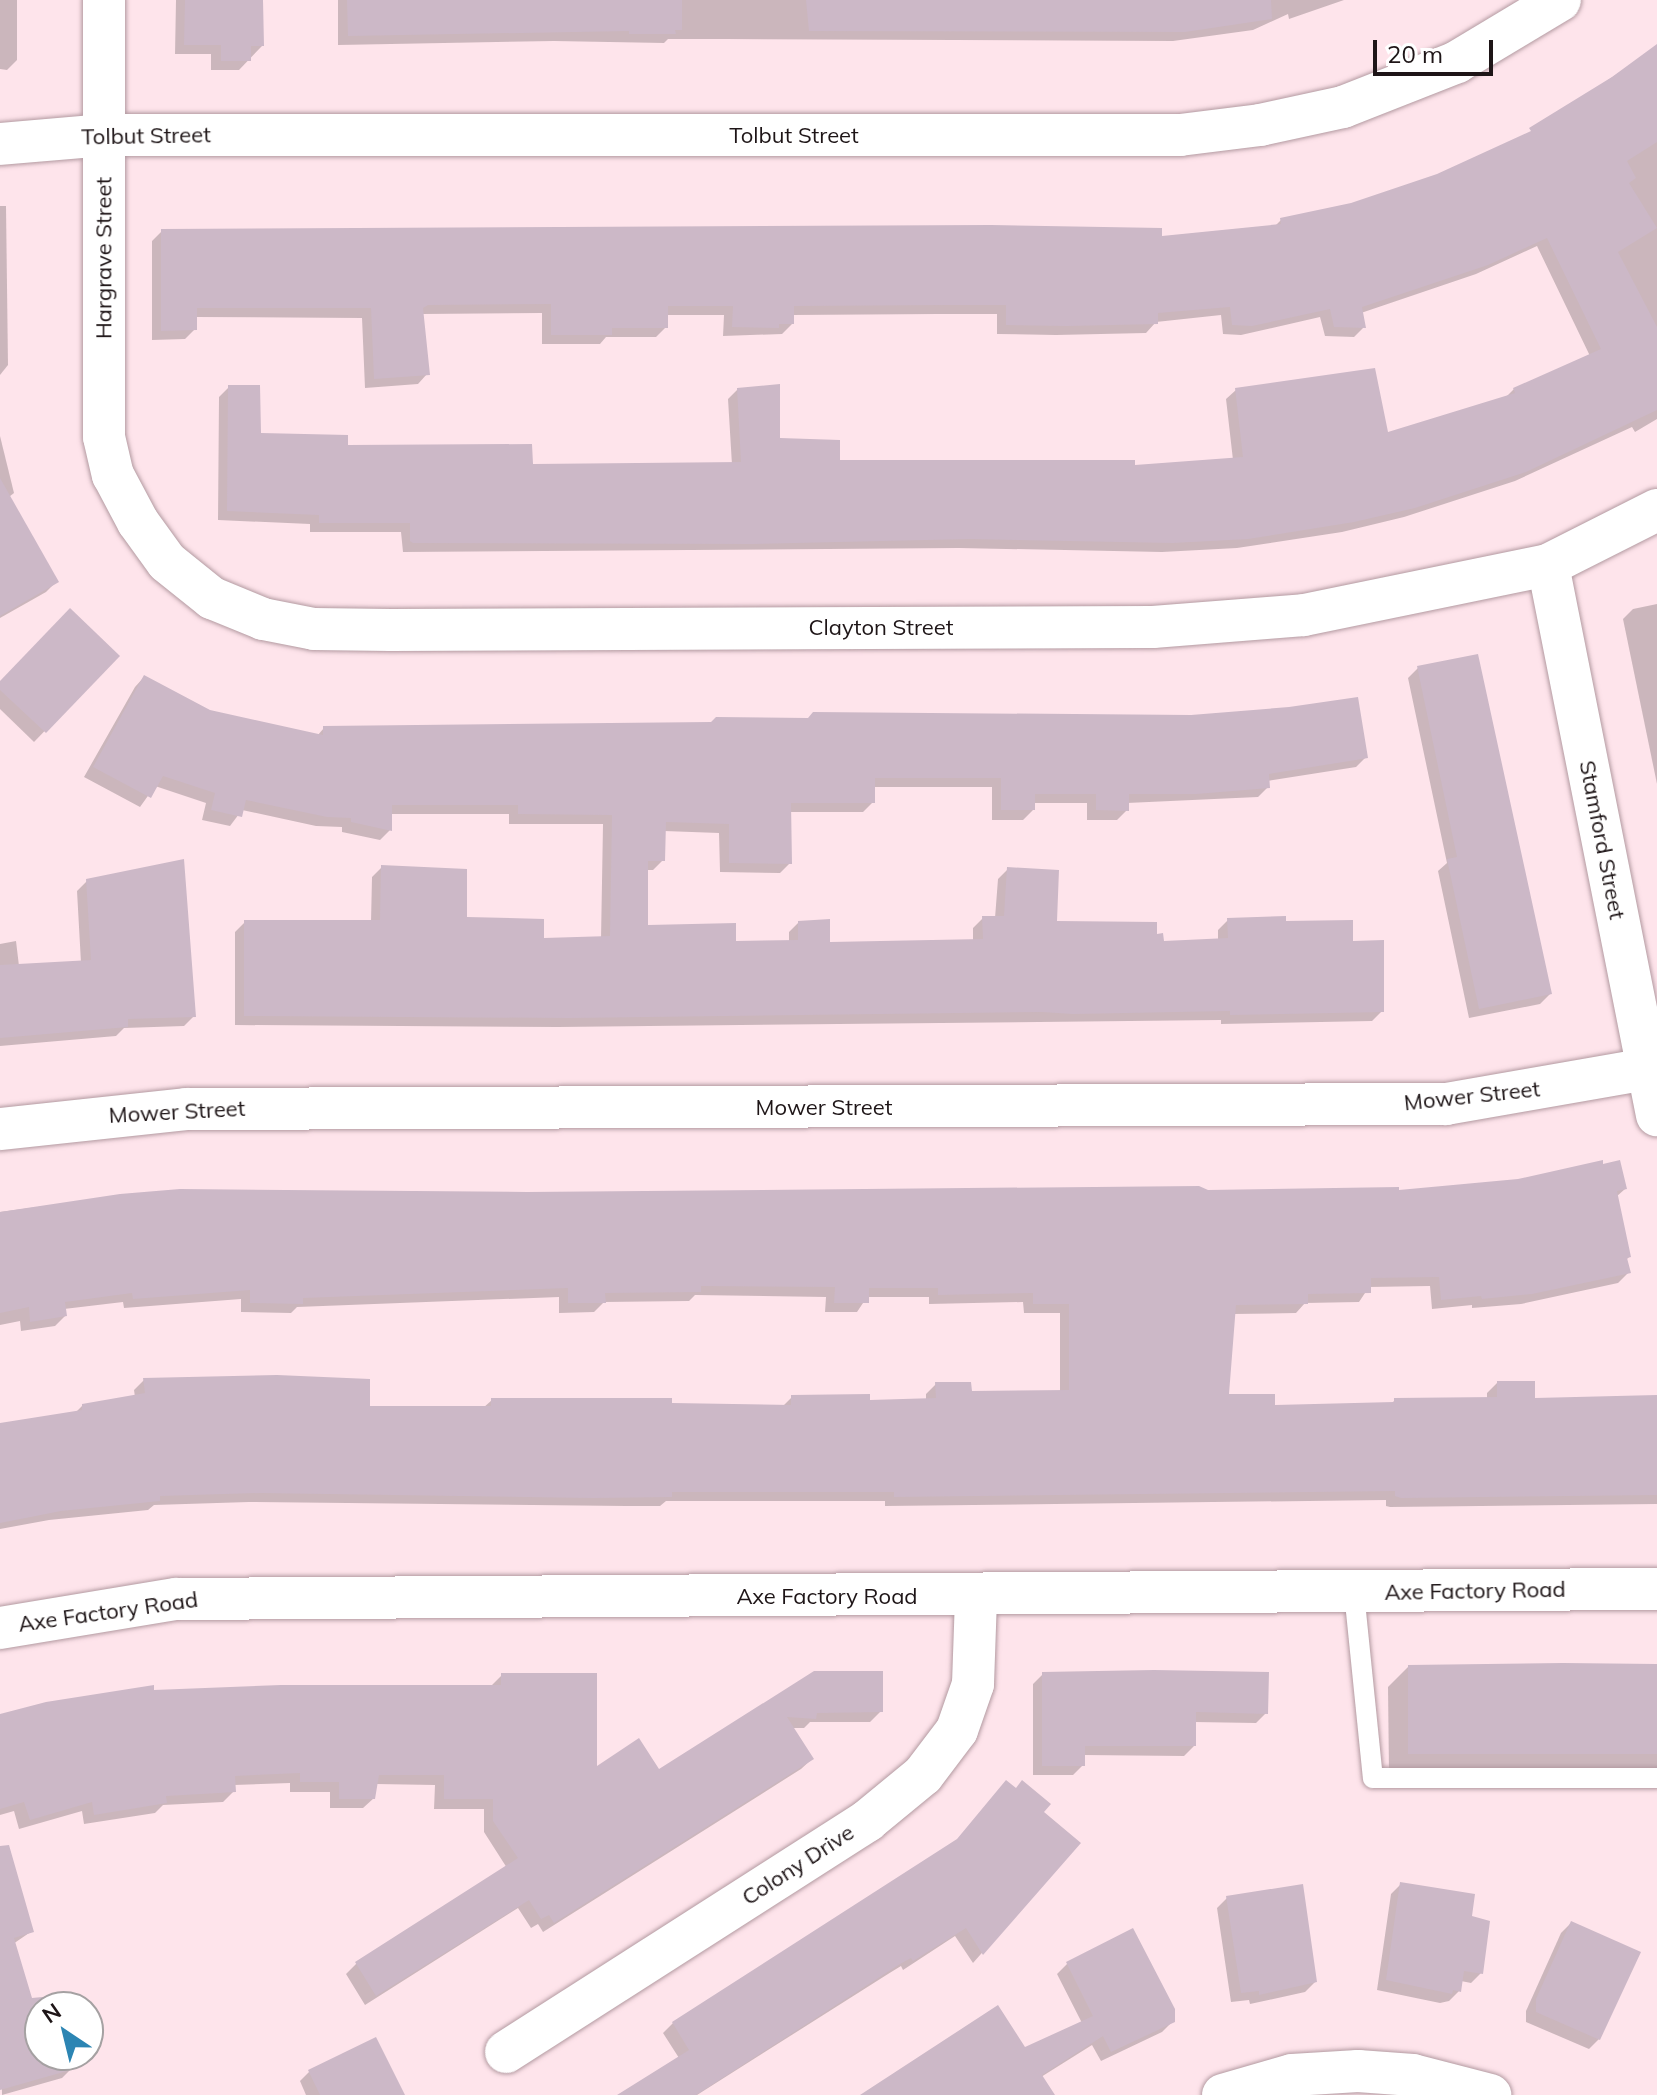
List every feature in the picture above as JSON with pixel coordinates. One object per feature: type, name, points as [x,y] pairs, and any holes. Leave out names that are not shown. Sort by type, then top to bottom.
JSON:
[{"type":"street","name":"Hargrave Street","points":[[104,0],[104,437],[113,475],[131,511]]},
{"type":"street","name":"Tolbut Street","points":[[0,144],[105,135],[1180,135],[1260,125],[1343,107],[1457,62],[1560,0]]},
{"type":"street","name":"Clayton Street","points":[[131,511],[167,562],[212,598],[263,619],[314,629],[1153,627],[1304,615],[1548,565],[1657,510]]},
{"type":"street","name":"Stamford Street","points":[[1548,565],[1657,1115]]},
{"type":"street","name":"Mower Street","points":[[0,1129],[202,1108],[1446,1104],[1647,1069]]},
{"type":"street","name":"Axe Factory Road","points":[[0,1628],[176,1599],[976,1596],[1657,1589]]},
{"type":"street","name":"Colony Drive","points":[[506,2052],[867,1821],[923,1775],[957,1730],[973,1684],[976,1596]]},
{"type":"street","points":[[1223,2095],[1292,2075],[1358,2071],[1413,2075],[1490,2095]]},
{"type":"lane","points":[[1354,1592],[1373,1778],[1657,1778]]},
{"type":"building","points":[[185,0],[263,0],[264,46],[251,46],[251,61],[221,61],[221,45],[184,45]]},
{"type":"building","points":[[347,0],[682,0],[682,30],[675,30],[676,34],[629,34],[629,31],[348,36]]},
{"type":"building","points":[[806,0],[1271,0],[1272,19],[1185,32],[809,31]]},
{"type":"building","points":[[1657,44],[1657,142],[1627,161],[1636,178],[1629,183],[1657,228],[1618,252],[1657,327],[1657,410],[1526,472],[1415,508],[1354,522],[1248,539],[1173,543],[970,539],[752,544],[413,543],[410,541],[410,523],[319,523],[319,515],[227,511],[228,385],[260,385],[261,433],[348,435],[348,445],[532,444],[533,464],[741,462],[737,388],[780,384],[780,438],[840,440],[840,460],[1135,460],[1135,465],[1243,457],[1235,388],[1375,368],[1388,432],[1515,393],[1513,388],[1601,349],[1547,238],[1488,265],[1362,307],[1366,328],[1334,327],[1330,309],[1252,326],[1232,325],[1230,307],[1158,313],[1158,324],[1006,325],[1006,305],[794,306],[794,324],[779,324],[779,328],[732,327],[733,306],[668,306],[668,328],[612,328],[612,335],[551,335],[551,304],[428,305],[423,308],[430,375],[374,379],[371,308],[197,308],[197,330],[161,331],[161,229],[991,225],[1162,228],[1162,236],[1281,224],[1280,218],[1351,203],[1437,174],[1531,131],[1529,128],[1612,77]]},
{"type":"building","points":[[0,478],[59,582],[0,616]]},
{"type":"building","points":[[70,608],[120,656],[46,733],[0,690],[0,681]]},
{"type":"building","points":[[1478,654],[1552,994],[1479,1009],[1447,859],[1457,857],[1417,666]]},
{"type":"building","points":[[144,675],[210,710],[323,735],[323,726],[711,722],[716,717],[808,718],[813,712],[1191,715],[1289,707],[1358,697],[1368,758],[1269,774],[1270,788],[1196,794],[1129,794],[1129,811],[1096,810],[1096,794],[1035,794],[1035,810],[1001,810],[1001,778],[875,778],[875,803],[791,803],[792,864],[729,863],[729,824],[666,822],[665,861],[648,861],[648,925],[736,923],[736,941],[798,940],[798,921],[830,919],[830,942],[983,939],[982,916],[1004,916],[1007,867],[1059,870],[1057,921],[1157,922],[1157,934],[1163,933],[1164,941],[1228,938],[1227,918],[1286,916],[1286,921],[1353,920],[1353,941],[1384,940],[1384,1012],[1230,1015],[1230,1011],[1042,1012],[569,1018],[244,1016],[244,920],[380,920],[381,865],[467,869],[467,917],[544,919],[544,938],[610,936],[612,815],[518,814],[518,805],[392,805],[392,831],[351,822],[351,818],[327,817],[246,800],[242,817],[211,810],[215,793],[163,776],[151,798],[93,767]]},
{"type":"building","points":[[184,859],[196,1017],[128,1019],[128,1027],[0,1038],[0,965],[91,960],[86,879]]},
{"type":"building","points":[[1603,1160],[1603,1164],[1620,1160],[1627,1189],[1617,1191],[1631,1257],[1627,1258],[1631,1273],[1532,1294],[1441,1300],[1439,1277],[1371,1278],[1371,1293],[1308,1294],[1308,1304],[1236,1305],[1229,1394],[1275,1394],[1275,1405],[1394,1402],[1394,1398],[1497,1397],[1497,1381],[1535,1381],[1535,1398],[1657,1395],[1657,1495],[1401,1498],[1395,1496],[1395,1491],[894,1497],[894,1492],[672,1492],[672,1497],[593,1498],[260,1493],[160,1496],[160,1501],[61,1511],[0,1523],[0,1423],[82,1410],[82,1404],[145,1393],[143,1378],[277,1375],[370,1379],[370,1406],[491,1406],[491,1398],[672,1398],[672,1403],[791,1405],[791,1395],[870,1394],[870,1400],[936,1398],[935,1382],[971,1382],[972,1391],[1069,1390],[1069,1304],[1033,1304],[1033,1293],[938,1295],[938,1288],[869,1288],[869,1303],[834,1303],[835,1287],[701,1286],[701,1292],[605,1293],[606,1303],[568,1303],[568,1288],[303,1298],[303,1304],[250,1303],[250,1290],[133,1299],[132,1293],[65,1302],[67,1316],[30,1322],[29,1307],[0,1313],[0,1212],[120,1194],[180,1189],[527,1192],[1199,1186],[1208,1190],[1399,1187],[1399,1190],[1518,1179]]},
{"type":"building","points":[[1657,1664],[1657,1754],[1408,1754],[1408,1665]]},
{"type":"building","points":[[814,1671],[883,1671],[883,1712],[817,1713],[816,1719],[787,1717],[814,1759],[554,1923],[549,1915],[541,1919],[529,1900],[376,1996],[355,1962],[518,1858],[493,1821],[493,1799],[444,1799],[444,1775],[379,1775],[375,1799],[339,1799],[339,1782],[300,1782],[300,1773],[235,1776],[236,1792],[166,1796],[167,1803],[94,1815],[92,1802],[30,1820],[24,1802],[0,1809],[0,1714],[46,1702],[154,1685],[154,1690],[281,1685],[501,1685],[501,1673],[597,1673],[597,1766],[639,1738],[659,1769]]},
{"type":"building","points":[[1042,1672],[1269,1672],[1268,1714],[1196,1712],[1196,1746],[1085,1746],[1085,1766],[1042,1766]]},
{"type":"building","points":[[1006,1780],[1016,1788],[1022,1780],[1051,1804],[1044,1812],[1081,1843],[983,1955],[966,1928],[913,1961],[911,1958],[900,1964],[696,2095],[617,2095],[689,2050],[672,2022],[957,1839]]},
{"type":"building","points":[[9,1845],[34,1932],[14,1938],[30,1991],[24,1991],[24,2071],[67,2071],[0,2090],[0,1846]]},
{"type":"building","points":[[1400,1882],[1475,1894],[1472,1916],[1490,1921],[1483,1974],[1464,1971],[1461,1992],[1453,1990],[1452,1994],[1386,1980]]},
{"type":"building","points":[[1303,1884],[1317,1982],[1259,1995],[1259,1991],[1241,1993],[1226,1896]]},
{"type":"building","points":[[1571,1921],[1641,1952],[1600,2040],[1536,2012],[1536,1999]]},
{"type":"building","points":[[1133,1928],[1175,2009],[1175,2022],[1111,2052],[1103,2036],[1042,2075],[1055,2095],[860,2095],[998,2005],[1025,2047],[1093,2016],[1066,1962]]},
{"type":"building","points":[[376,2037],[405,2095],[320,2095],[308,2070]]}]
